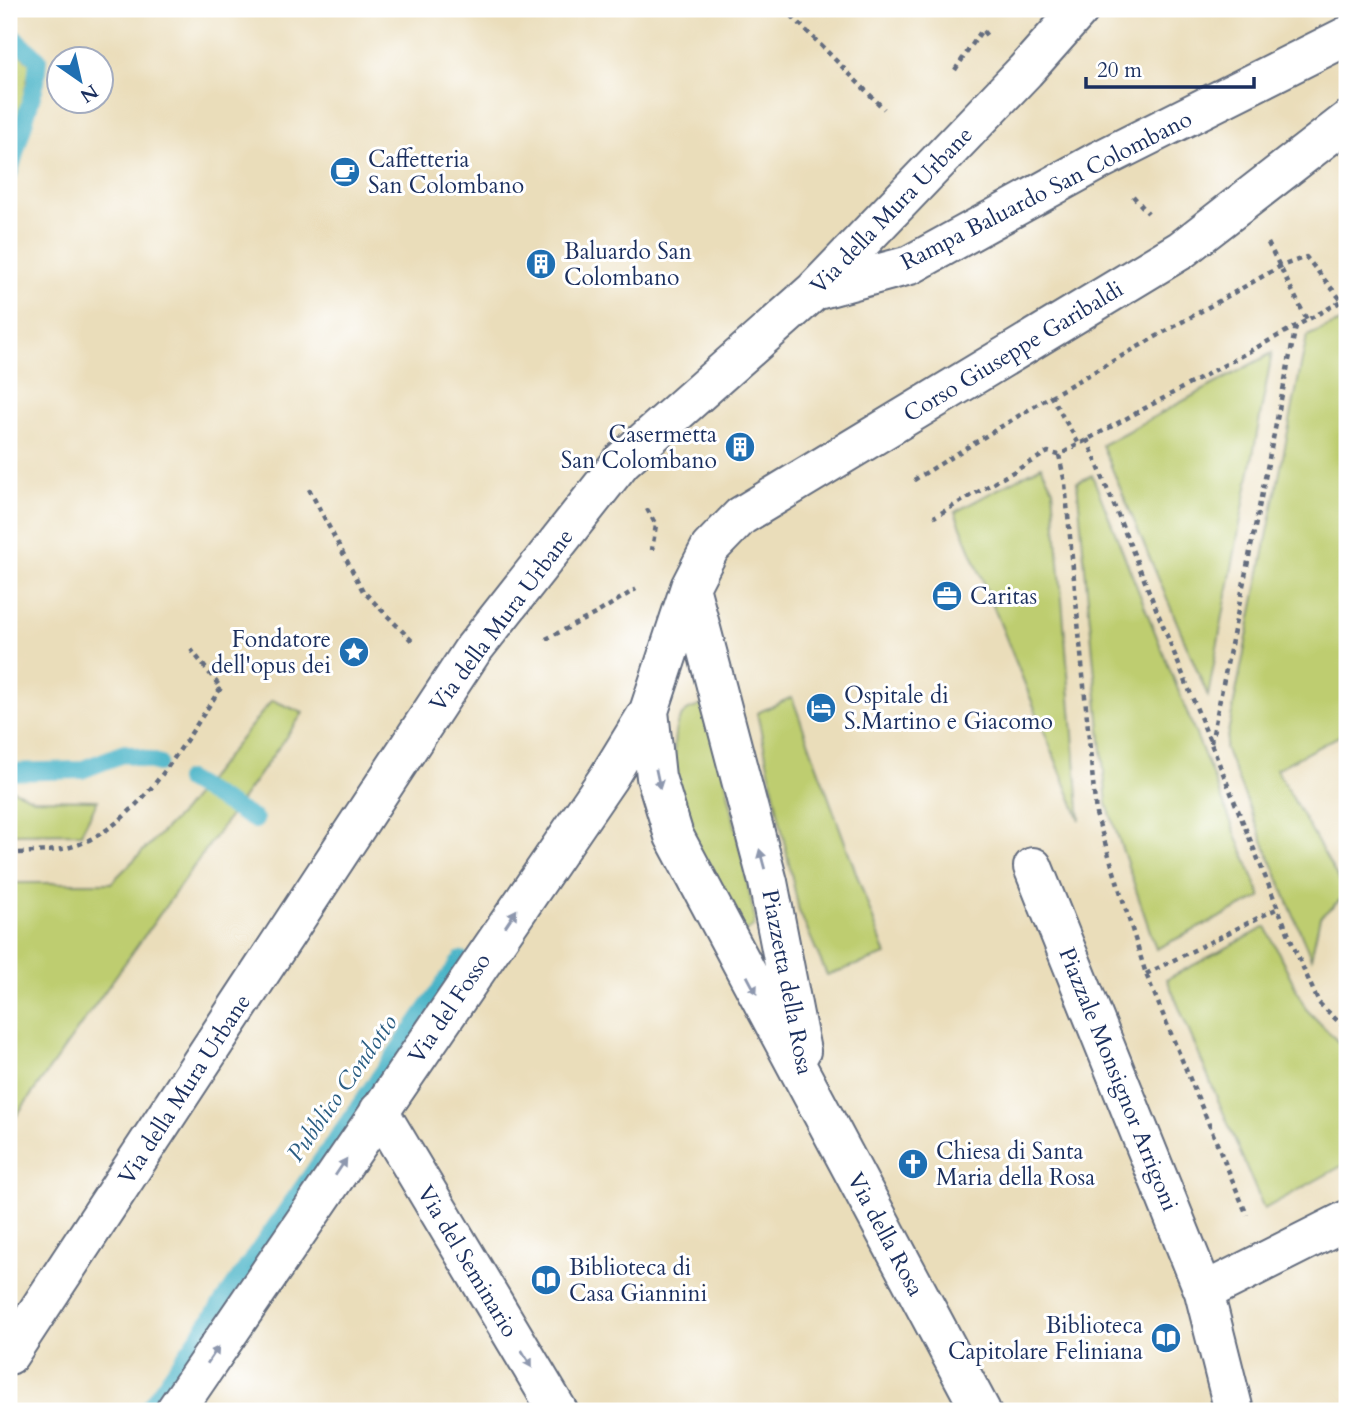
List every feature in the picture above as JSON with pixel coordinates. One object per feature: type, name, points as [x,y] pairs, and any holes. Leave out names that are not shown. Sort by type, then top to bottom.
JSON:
[{"type":"street","name":"Via della Mura Urbane","points":[[9,1355],[472,652],[622,461],[814,291],[1025,71],[1080,9]]},
{"type":"street","name":"Rampa Baluardo San Colombano","points":[[814,291],[910,265],[1100,160],[1347,36]]},
{"type":"street","name":"Corso Giuseppe Garibaldi","points":[[690,587],[710,548],[741,516],[1181,250],[1347,121]]},
{"type":"street","name":"Via del Fosso","points":[[175,1411],[608,778],[649,711],[690,587]]},
{"type":"street","name":"Piazzetta della Rosa","points":[[690,587],[768,882],[810,1094]]},
{"type":"street","name":"Piazzetta della Rosa","points":[[649,711],[656,777],[674,836],[810,1094]]},
{"type":"street","name":"Piazzale Monsignor Arrigoni","points":[[1033,867],[1204,1292],[1234,1411]]},
{"type":"street","name":"Via della Rosa","points":[[810,1094],[981,1411]]},
{"type":"street","name":"Via del Seminario","points":[[379,1111],[558,1411]]},
{"type":"street","points":[[1204,1292],[1347,1220]]},
{"type":"path","points":[[785,9],[884,108]]},
{"type":"path","points":[[1266,239],[1307,320]]},
{"type":"path","points":[[914,480],[1051,396],[1281,266],[1306,257],[1342,302],[1059,455],[1048,452],[934,517]]},
{"type":"path","points":[[1211,744],[1296,326]]},
{"type":"path","points":[[1061,411],[1079,444]]},
{"type":"path","points":[[1087,439],[1319,1003],[1347,1030]]},
{"type":"path","points":[[1059,455],[1065,483],[1096,814],[1146,974],[1247,1216]]},
{"type":"path","points":[[309,489],[363,591],[415,643]]},
{"type":"path","points":[[472,652],[513,655],[597,613],[646,582]]},
{"type":"path","points":[[9,854],[64,849],[106,832],[151,789],[221,688],[190,648]]},
{"type":"path","points":[[1146,974],[1278,908]]},
{"type":"green space","points":[[9,45],[31,64],[9,161]]},
{"type":"green space","points":[[1347,319],[1347,732],[1276,769],[1347,894],[1320,917],[1311,958],[1225,748],[1307,336]]},
{"type":"green space","points":[[1272,353],[1208,696],[1102,445]]},
{"type":"green space","points":[[1041,466],[1053,489],[1080,820],[955,512]]},
{"type":"green space","points":[[1092,475],[1261,897],[1156,949],[1107,804],[1077,482]]},
{"type":"green space","points":[[792,697],[886,955],[827,975],[799,911],[757,713]]},
{"type":"green space","points":[[272,700],[303,713],[9,1126],[9,883],[111,883],[182,812]]},
{"type":"green space","points":[[704,705],[713,721],[755,919],[753,927],[744,933],[694,844],[678,783],[674,748],[678,722],[685,712]]},
{"type":"green space","points":[[9,788],[34,799],[98,800],[81,833],[15,834],[9,833]]},
{"type":"green space","points":[[1266,927],[1306,1009],[1347,1051],[1347,1163],[1264,1209],[1167,979]]},
{"type":"waterway","points":[[9,34],[38,59],[36,82],[9,174]]},
{"type":"waterway","points":[[9,772],[81,770],[125,753],[158,763]]},
{"type":"waterway","points":[[187,780],[255,820]]},
{"type":"waterway","name":"Pubblico Condotto","points":[[147,1411],[461,960]]},
{"type":"place","name":"Caffetteria San Colombano","points":[[345,172]]},
{"type":"place","name":"Baluardo San Colombano","points":[[541,264]]},
{"type":"place","name":"Casermetta San Colombano","points":[[740,447]]},
{"type":"place","name":"Caritas","points":[[947,596]]},
{"type":"place","name":"Fondatore dell'opus dei","points":[[354,652]]},
{"type":"place","name":"Ospitale di S.Martino e Giacomo","points":[[821,708]]},
{"type":"place","name":"Chiesa di Santa Maria della Rosa","points":[[913,1164]]},
{"type":"place","name":"Biblioteca di Casa Giannini","points":[[546,1280]]},
{"type":"place","name":"Biblioteca Capitolare Feliniana","points":[[1166,1338]]}]
